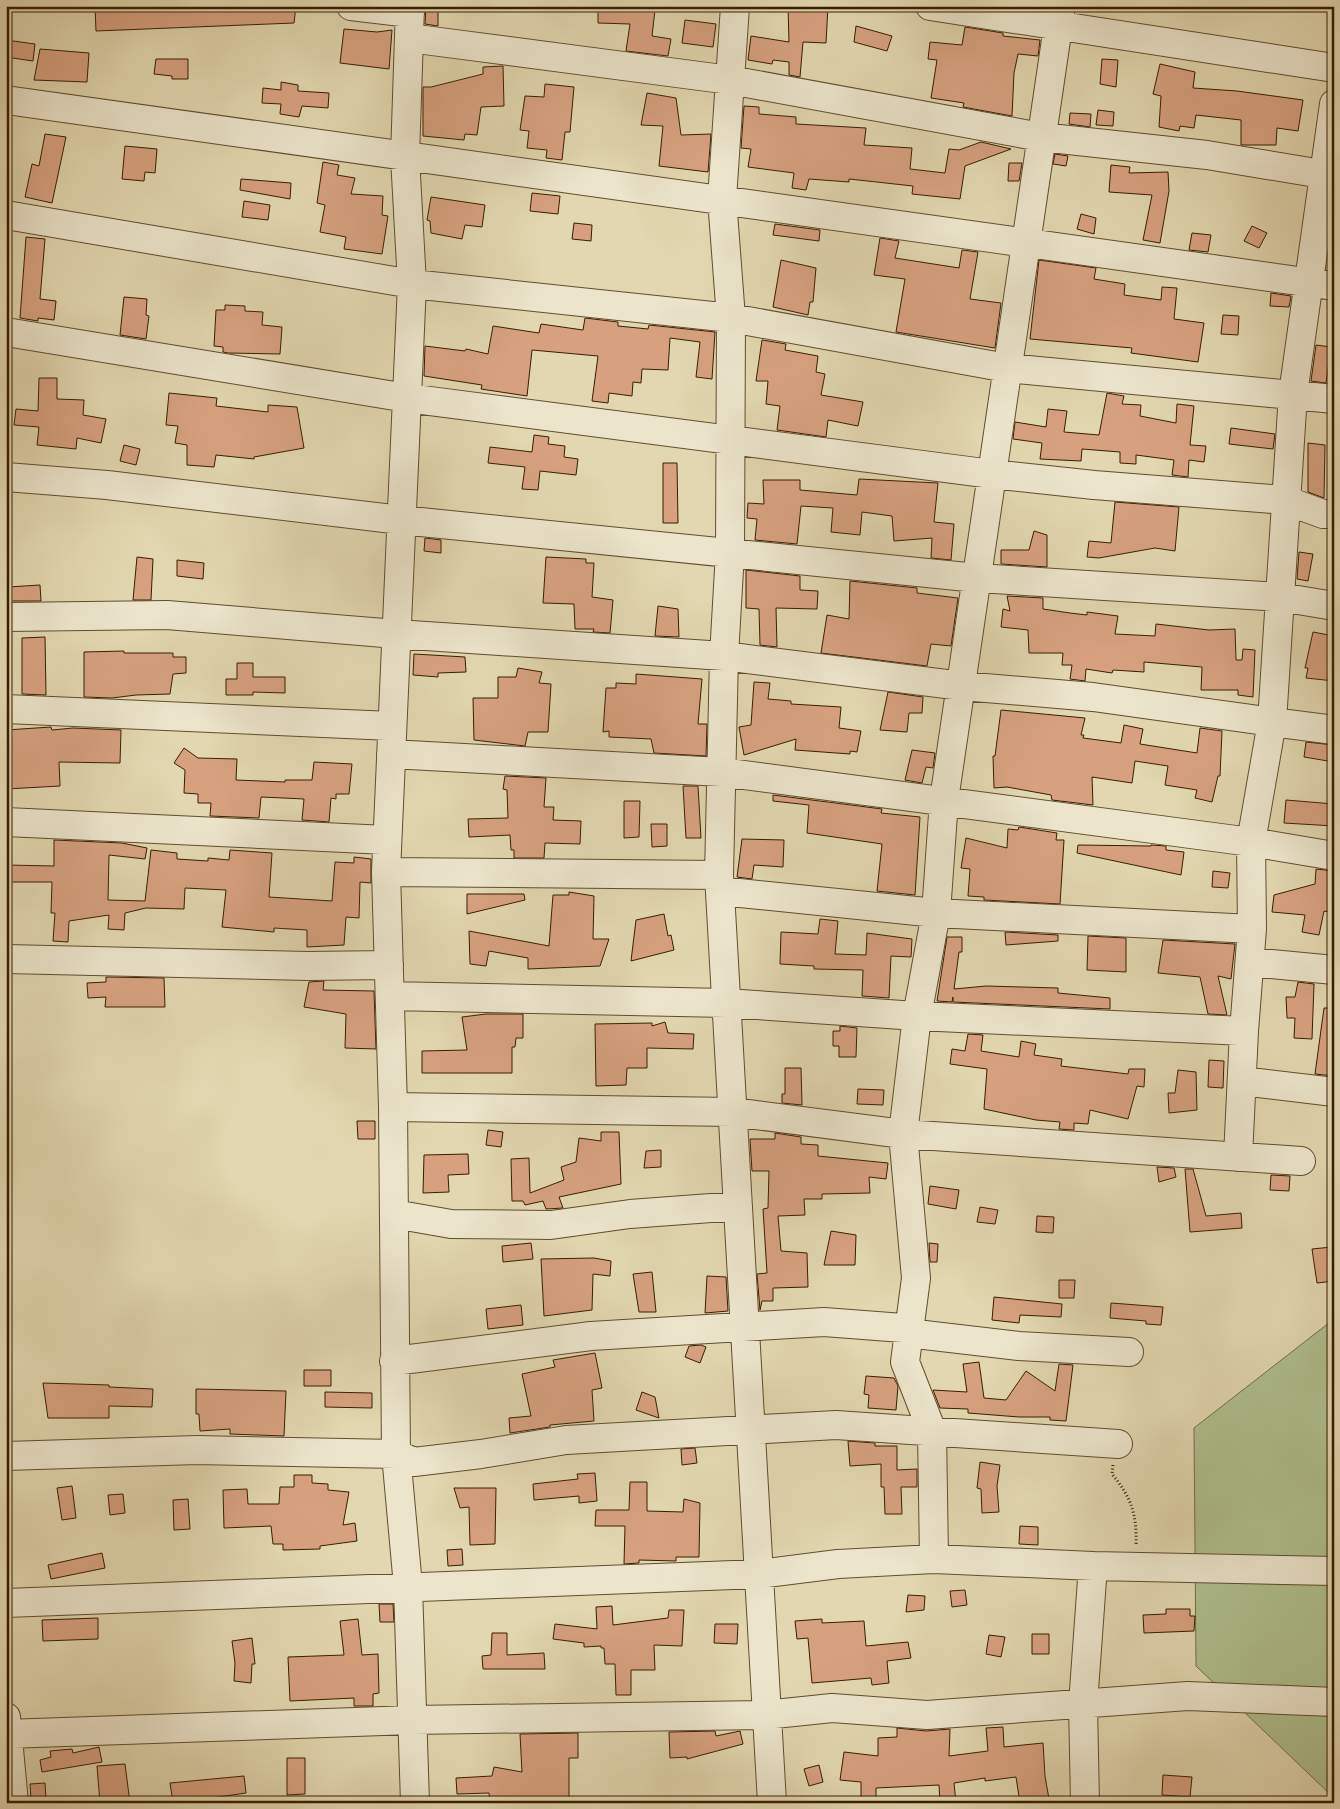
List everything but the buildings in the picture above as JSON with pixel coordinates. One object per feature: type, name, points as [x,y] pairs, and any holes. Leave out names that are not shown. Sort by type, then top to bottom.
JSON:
[{"type":"street","points":[[351,6],[409,19],[730,80],[1041,136],[1207,155],[1329,175]]},
{"type":"street","points":[[735,6],[722,199],[731,318],[730,552],[724,656],[719,883],[772,1803]]},
{"type":"street","points":[[930,6],[1059,17],[1334,68]]},
{"type":"street","points":[[934,1559],[932,1431],[905,1362],[916,1278],[903,1134],[917,1016],[936,913],[944,800],[1059,17]]},
{"type":"street","points":[[409,19],[405,157],[412,284],[386,872],[393,1107],[396,1454],[408,1586],[415,1803]]},
{"type":"street","points":[[6,100],[1321,284]]},
{"type":"street","points":[[1238,1157],[1244,1031],[1252,929],[1252,842],[1272,722],[1293,394],[1321,284],[1334,104]]},
{"type":"street","points":[[6,215],[412,284],[731,318],[1007,368],[1334,399]]},
{"type":"street","points":[[6,332],[407,398],[992,474],[1094,485],[1285,500],[1323,514],[1334,514]]},
{"type":"street","points":[[6,477],[106,485],[401,520],[977,578],[1280,597],[1334,606]]},
{"type":"street","points":[[6,617],[167,615],[396,634],[724,656],[962,686],[1093,697],[1334,730]]},
{"type":"street","points":[[6,709],[392,726]]},
{"type":"street","points":[[391,754],[721,772],[1252,842],[1334,856]]},
{"type":"street","points":[[6,822],[387,840]]},
{"type":"street","points":[[386,872],[719,883],[936,913],[1252,929]]},
{"type":"street","points":[[6,959],[308,966],[389,965]]},
{"type":"street","points":[[1250,962],[1334,970]]},
{"type":"street","points":[[390,996],[726,1003],[917,1016],[1244,1031]]},
{"type":"street","points":[[1242,1081],[1334,1092]]},
{"type":"street","points":[[393,1107],[732,1112],[903,1134],[1301,1161]]},
{"type":"street","points":[[394,1214],[451,1224],[551,1225],[630,1214],[738,1206]]},
{"type":"street","points":[[394,1361],[591,1336],[824,1322],[903,1328],[916,1334],[1020,1346],[1129,1352]]},
{"type":"street","points":[[6,1456],[197,1450],[396,1454],[414,1462],[481,1454],[566,1440],[836,1425],[1118,1444]]},
{"type":"street","points":[[6,1603],[408,1586],[759,1574],[838,1564],[934,1559],[1093,1566],[1334,1571]]},
{"type":"street","points":[[1084,1803],[1083,1704],[1093,1566]]},
{"type":"street","points":[[14,1803],[7,1728],[767,1713],[832,1708],[927,1715],[1188,1696],[1334,1702]]},
{"type":"path","points":[[1118,1444],[1112,1474],[1130,1498],[1135,1522],[1134,1555],[1138,1567]]},
{"type":"green space","points":[[1334,1319],[1334,1798],[1196,1666],[1194,1428]]}]
